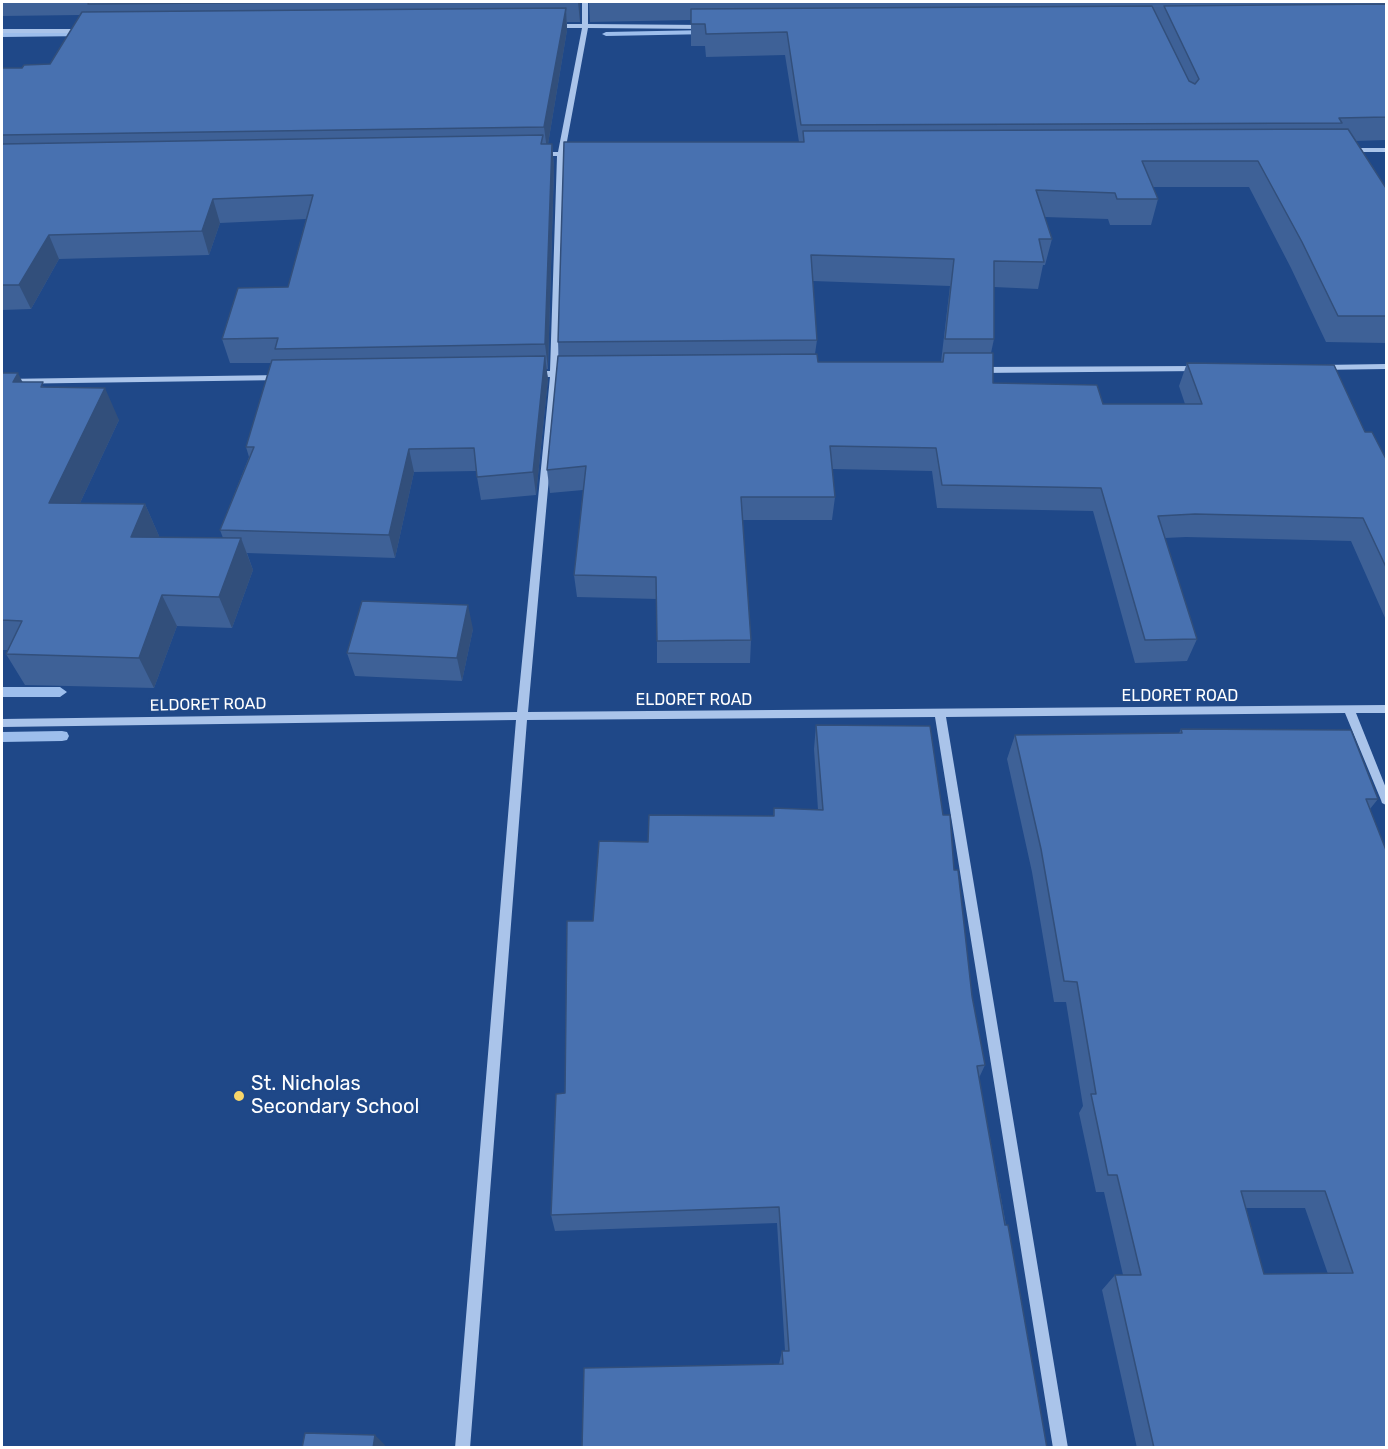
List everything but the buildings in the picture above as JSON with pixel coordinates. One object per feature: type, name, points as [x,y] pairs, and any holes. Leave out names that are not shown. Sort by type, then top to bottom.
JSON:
[{"type":"street","points":[[462,1448],[522,716],[554,374],[561,154],[585,26],[585,2]]},
{"type":"street","points":[[550,26],[715,27]]},
{"type":"street","points":[[2,31],[96,31]]},
{"type":"street","points":[[1339,151],[1386,150]]},
{"type":"street","points":[[537,154],[585,154]]},
{"type":"street","points":[[1315,368],[1386,367]]},
{"type":"street","points":[[970,370],[1208,369]]},
{"type":"street","points":[[519,374],[566,374]]},
{"type":"street","points":[[2,382],[295,378]]},
{"type":"street","name":"ELDORET ROAD","points":[[2,723],[1386,709]]},
{"type":"street","points":[[1349,710],[1386,800]]},
{"type":"street","points":[[940,714],[1061,1448]]},
{"type":"waterway","points":[[606,34],[708,32]]},
{"type":"waterway","points":[[2,35],[86,34]]},
{"type":"waterway","points":[[2,692],[60,692]]},
{"type":"waterway","points":[[2,737],[62,736]]},
{"type":"place","name":"St. Nicholas Secondary School","points":[[239,1096]]}]
